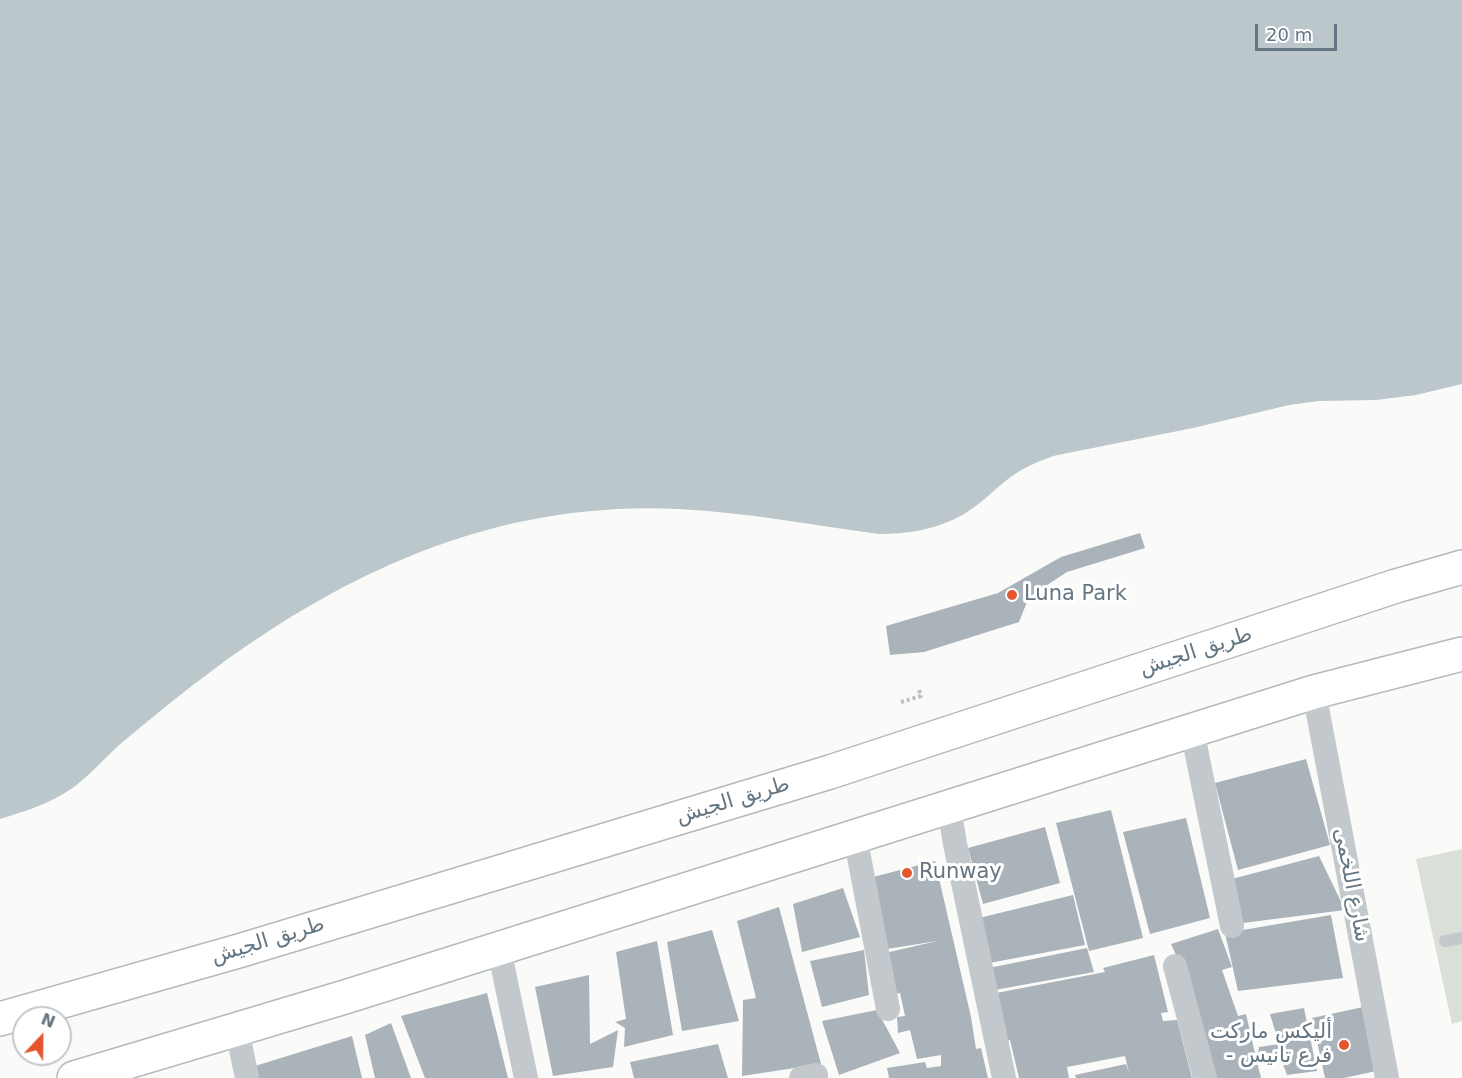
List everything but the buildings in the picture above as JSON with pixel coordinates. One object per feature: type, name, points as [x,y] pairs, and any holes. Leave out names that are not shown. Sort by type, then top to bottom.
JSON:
[{"type":"highway","name":"طريق الجيش","points":[[0,1019],[242,950],[830,772],[1396,586],[1462,567]]},
{"type":"highway","points":[[74,1078],[499,949],[1314,692],[1462,654]]},
{"type":"street","name":"شارع اللخمى","points":[[1314,692],[1387,1078]]},
{"type":"street","points":[[1192,730],[1232,926]]},
{"type":"street","points":[[949,807],[1004,1078]]},
{"type":"street","points":[[855,836],[888,1009]]},
{"type":"street","points":[[499,949],[526,1078]]},
{"type":"street","points":[[1175,966],[1205,1078]]},
{"type":"street","points":[[237,1030],[247,1078]]},
{"type":"lane","points":[[1445,941],[1462,938]]},
{"type":"path","points":[[901,702],[921,696],[919,690]]},
{"type":"shaded area","points":[[0,0],[1462,0],[1462,384],[1416,395],[1376,400],[1319,401],[1289,405],[1193,428],[1053,456],[1015,474],[964,514],[934,527],[912,532],[879,534],[753,516],[677,509],[613,509],[551,516],[491,529],[433,547],[377,571],[323,599],[269,631],[204,676],[118,746],[71,789],[40,805],[0,819]]},
{"type":"shaded area","points":[[1462,849],[1462,1021],[1452,1024],[1416,859]]},
{"type":"place","name":"Luna Park","points":[[1012,595]]},
{"type":"place","name":"Runway","points":[[907,873]]},
{"type":"place","name":"أليكس ماركت - فرع تانيس","points":[[1344,1045]]}]
